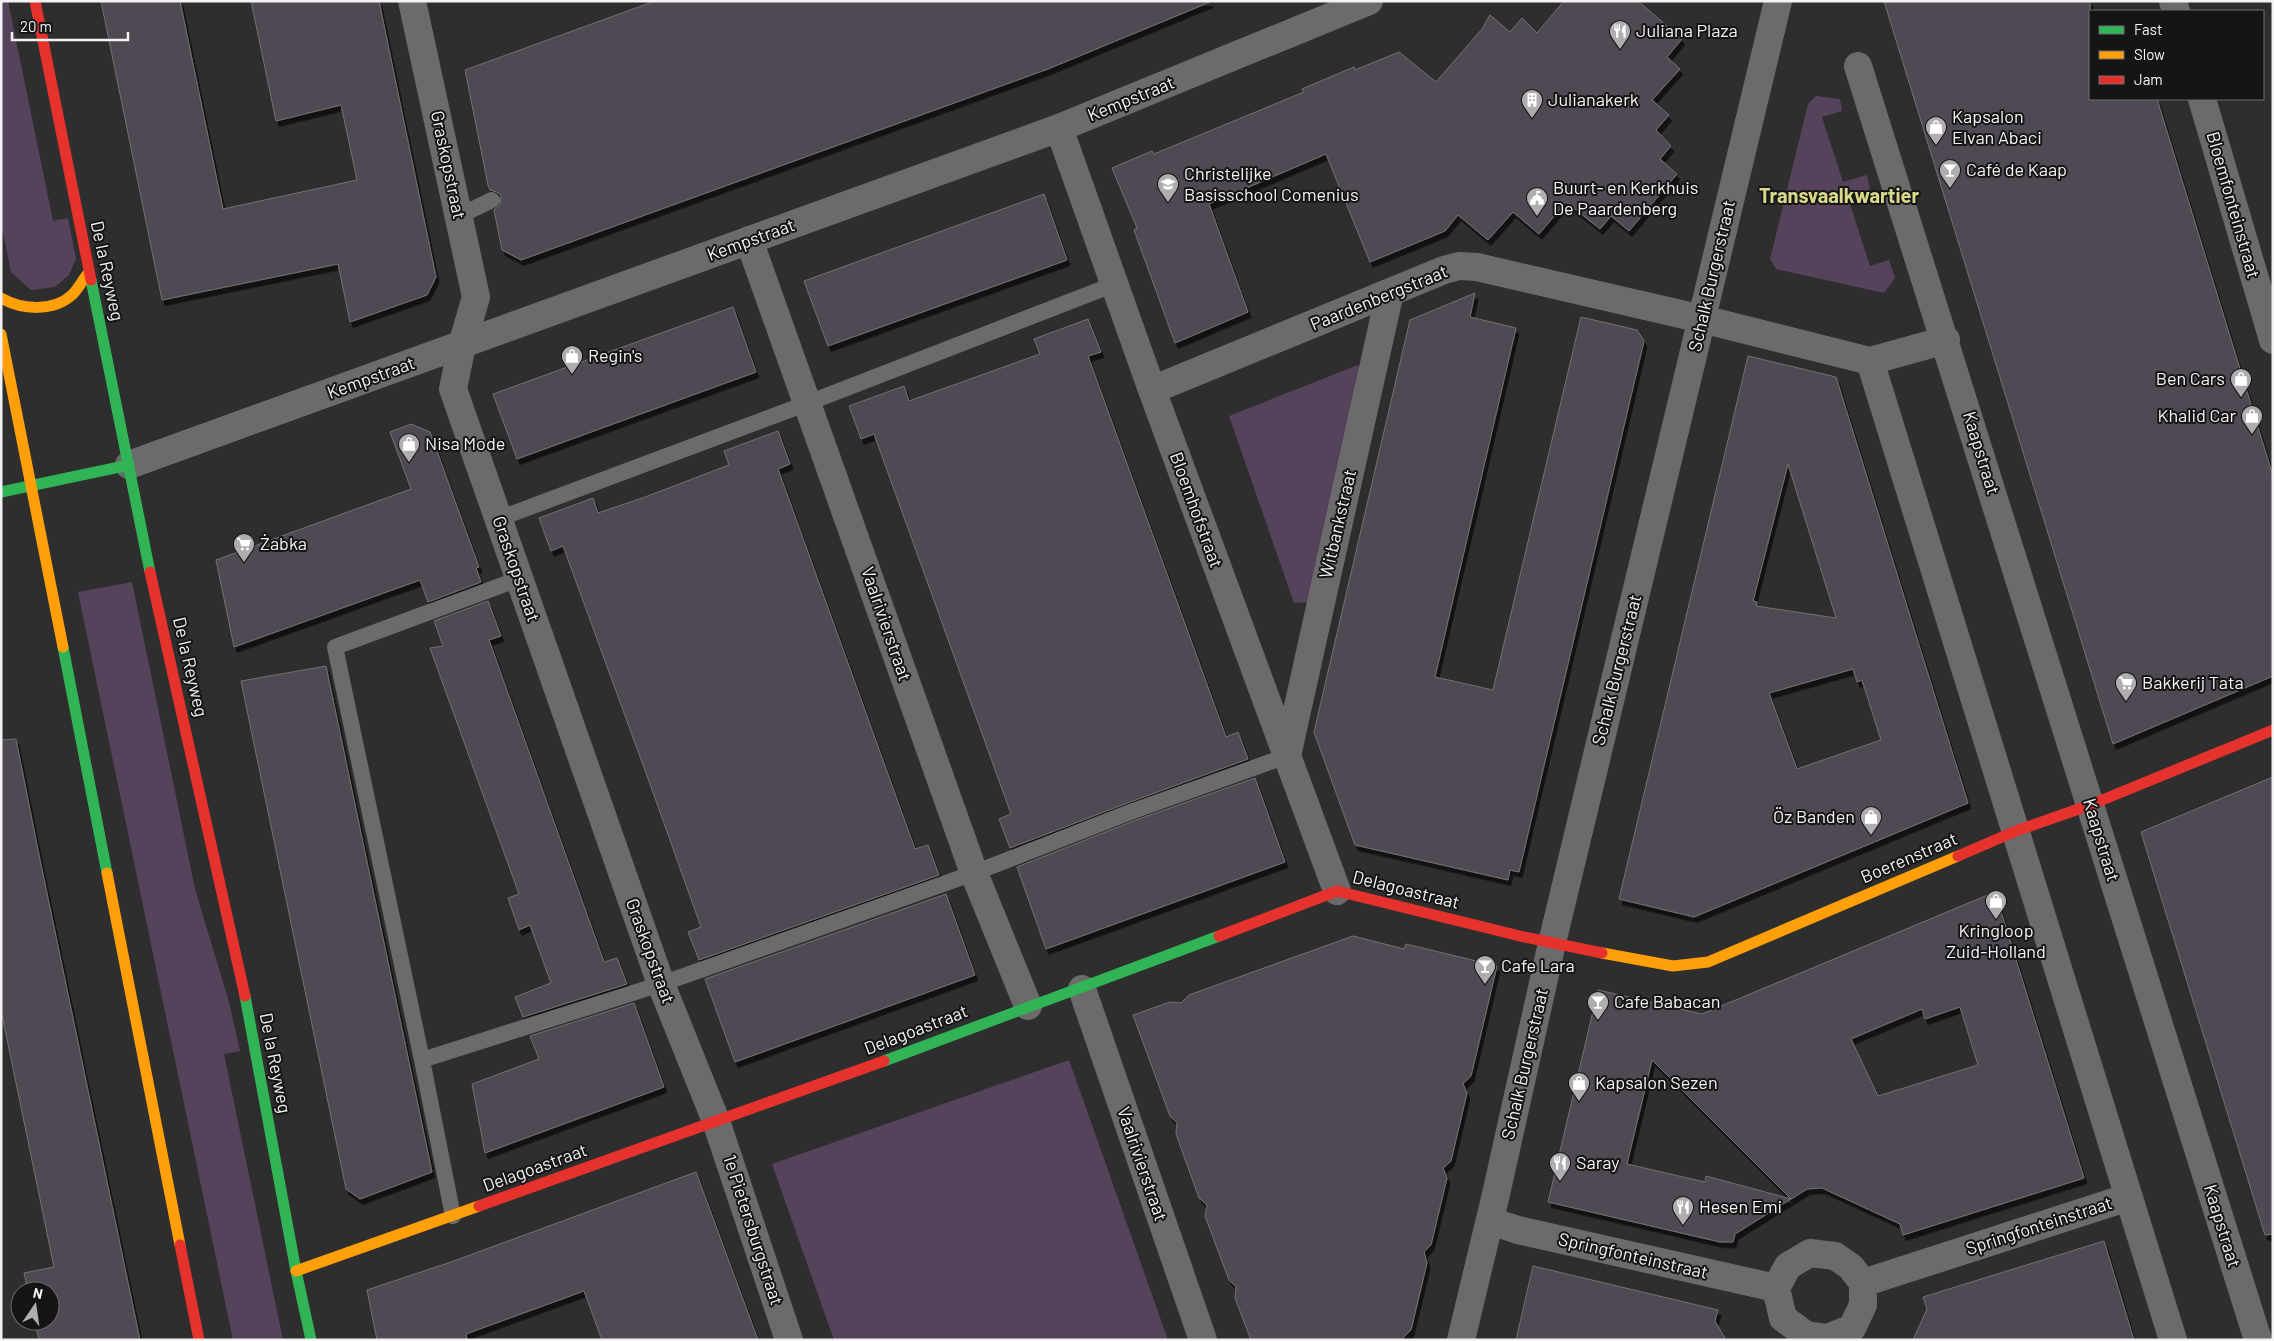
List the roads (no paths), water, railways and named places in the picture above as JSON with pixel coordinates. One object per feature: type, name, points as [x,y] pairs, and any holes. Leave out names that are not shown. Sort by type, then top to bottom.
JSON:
[{"type":"street","name":"De la Reyweg","points":[[35,1],[147,558],[239,964],[296,1271],[311,1340]]},
{"type":"street","name":"Graskopstraat","points":[[412,1],[476,297],[462,345],[453,389],[661,984],[716,1121]]},
{"type":"street","name":"Kempstraat","points":[[129,465],[1059,128],[1369,1]]},
{"type":"street","name":"Schalk Burgerstraat","points":[[1461,1340],[1490,1221],[1552,943],[1778,1]]},
{"type":"street","name":"Kaapstraat","points":[[1858,66],[1946,340],[2258,1340]]},
{"type":"street","name":"Bloemfonteinstraat","points":[[2202,100],[2273,340]]},
{"type":"street","name":"Bloemhofstraat","points":[[1059,128],[1152,390],[1337,891]]},
{"type":"street","name":"Vaalrivierstraat","points":[[749,240],[974,873],[1028,1006]]},
{"type":"street","name":"Paardenbergstraat","points":[[1152,390],[1444,270],[1458,266],[1477,267],[1702,318]]},
{"type":"street","points":[[1,298],[10,305],[28,308],[56,304],[72,295],[89,272]]},
{"type":"street","name":"Witbankstraat","points":[[1286,756],[1390,292]]},
{"type":"street","points":[[1702,318],[1870,361],[1946,340]]},
{"type":"street","points":[[1,334],[199,1340]]},
{"type":"street","points":[[1870,361],[2173,1340]]},
{"type":"street","points":[[1,492],[129,465]]},
{"type":"street","name":"Boerenstraat","points":[[1552,943],[1673,966],[1708,962],[2016,831],[2090,805],[2273,730]]},
{"type":"street","name":"Delagoastraat","points":[[296,1271],[901,1055],[1028,1006],[1082,989],[1337,891],[1552,943]]},
{"type":"street","name":"Vaalrivierstraat","points":[[1082,989],[1203,1340]]},
{"type":"street","name":"1e Pietersburgstraat","points":[[716,1121],[790,1340]]},
{"type":"street","name":"Springfonteinstraat","points":[[1863,1283],[2130,1197]]},
{"type":"street","name":"Springfonteinstraat","points":[[1490,1221],[1518,1230],[1776,1288]]},
{"type":"street","points":[[1810,1253],[1834,1256],[1851,1267],[1863,1283],[1863,1305],[1852,1328],[1828,1338],[1806,1335],[1783,1318],[1776,1288],[1788,1266],[1810,1253]]},
{"type":"lane","points":[[459,216],[492,200]]},
{"type":"lane","points":[[498,519],[808,403],[1115,284]]},
{"type":"lane","points":[[453,1216],[335,647],[519,579]]},
{"type":"lane","points":[[422,1060],[661,984],[974,873],[1133,811],[1286,756]]},
{"type":"place","name":"Juliana Plaza","points":[[1620,50]]},
{"type":"place","name":"Julianakerk","points":[[1532,119]]},
{"type":"place","name":"Kapsalon Elvan Abaci","points":[[1936,146]]},
{"type":"place","name":"Café de Kaap","points":[[1950,189]]},
{"type":"place","name":"Christelijke Basisschool Comenius","points":[[1168,203]]},
{"type":"place","name":"Buurt- en Kerkhuis De Paardenberg","points":[[1537,217]]},
{"type":"place","name":"Regin's","points":[[572,375]]},
{"type":"place","name":"Ben Cars","points":[[2241,398]]},
{"type":"place","name":"Khalid Car","points":[[2252,435]]},
{"type":"place","name":"Nisa Mode","points":[[409,463]]},
{"type":"place","name":"Żabka","points":[[244,563]]},
{"type":"place","name":"Bakkerij Tata","points":[[2126,702]]},
{"type":"place","name":"Öz Banden","points":[[1871,836]]},
{"type":"place","name":"Kringloop Zuid-Holland","points":[[1996,920]]},
{"type":"place","name":"Cafe Lara","points":[[1485,985]]},
{"type":"place","name":"Cafe Babacan","points":[[1598,1021]]},
{"type":"place","name":"Kapsalon Sezen","points":[[1579,1102]]},
{"type":"place","name":"Saray","points":[[1560,1182]]},
{"type":"place","name":"Hesen Emi","points":[[1683,1226]]},
{"type":"district","name":"Transvaalkwartier","points":[[1839,196]]}]
